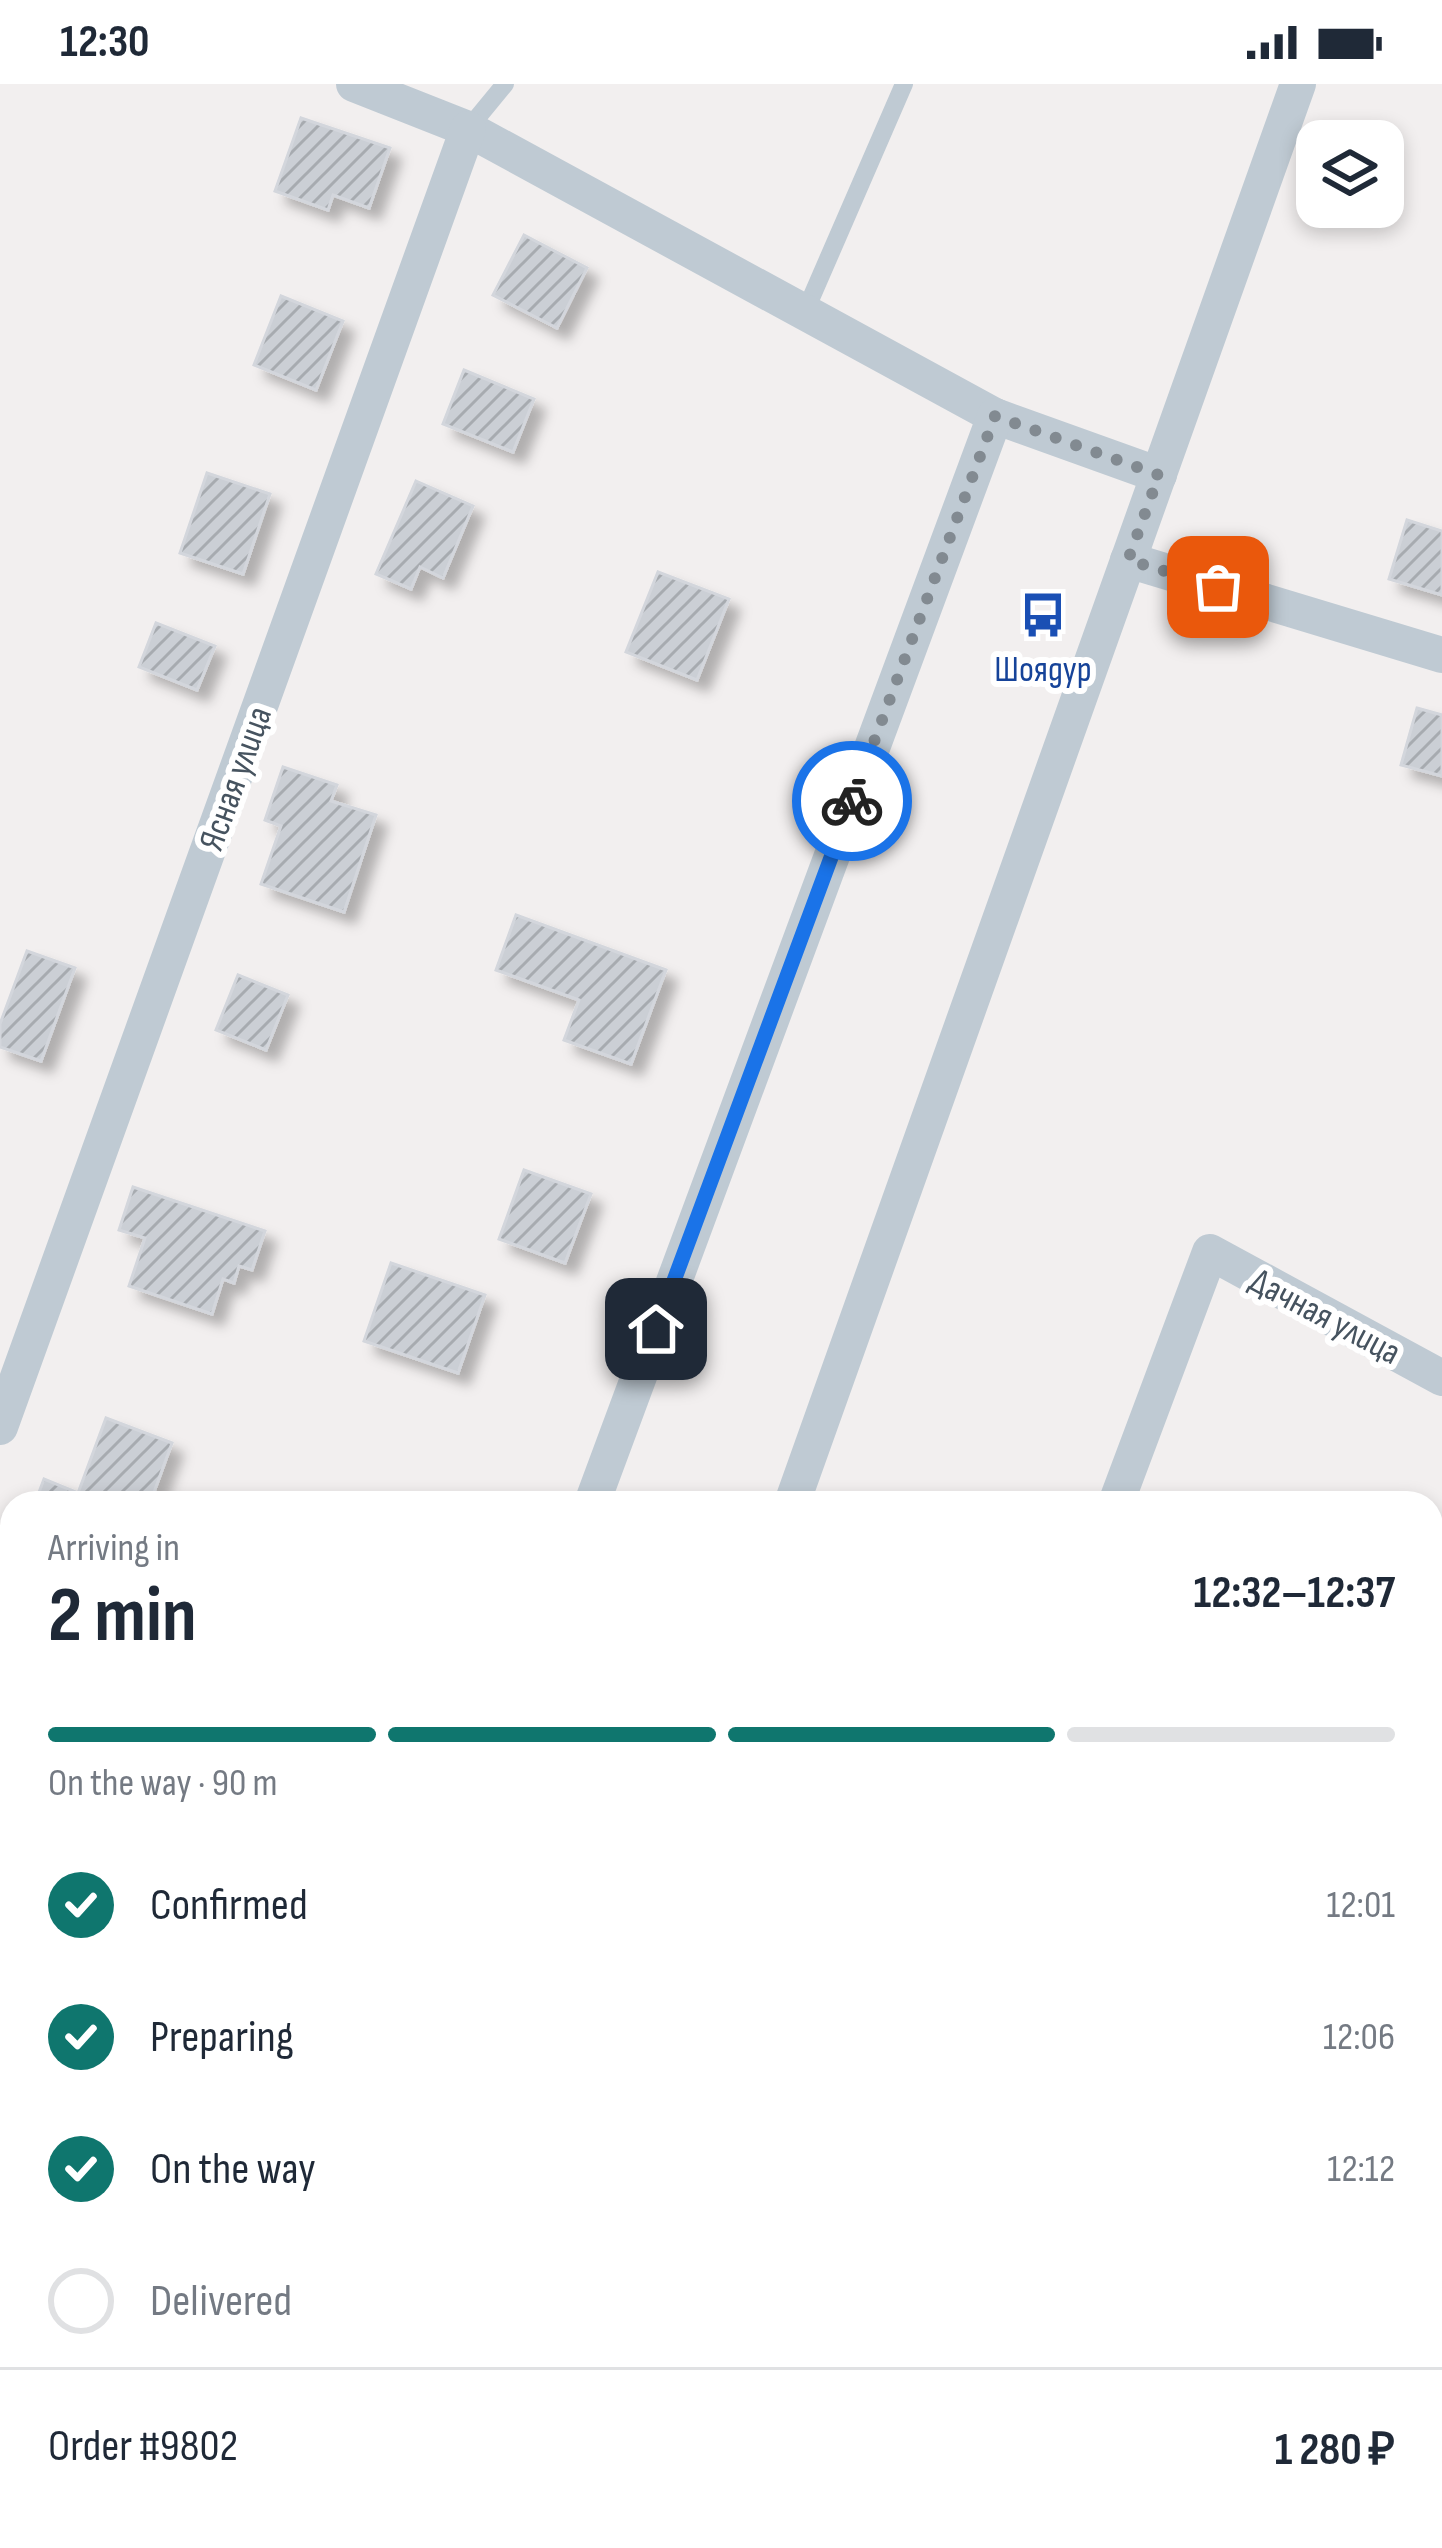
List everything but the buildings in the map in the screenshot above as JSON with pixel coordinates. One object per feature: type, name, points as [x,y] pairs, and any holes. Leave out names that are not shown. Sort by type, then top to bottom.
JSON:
[{"type":"street","points":[[354,84],[468,129],[995,416],[1159,475]]},
{"type":"street","points":[[796,1491],[1298,84]]},
{"type":"street","name":"Ясная улица","points":[[0,1427],[468,129]]},
{"type":"street","points":[[596,1491],[995,416]]},
{"type":"street","points":[[1128,560],[1442,655]]},
{"type":"street","name":"Дачная улица","points":[[1121,1491],[1210,1252],[1442,1378]]},
{"type":"lane","points":[[468,129],[505,84]]},
{"type":"lane","points":[[805,312],[904,84]]},
{"type":"way so far","points":[[852,801],[995,416],[1159,475],[1128,560],[1218,587]]},
{"type":"place","name":"Шоядур","points":[[1043,615]]},
{"type":"route","points":[[656,1329],[852,801]]}]
